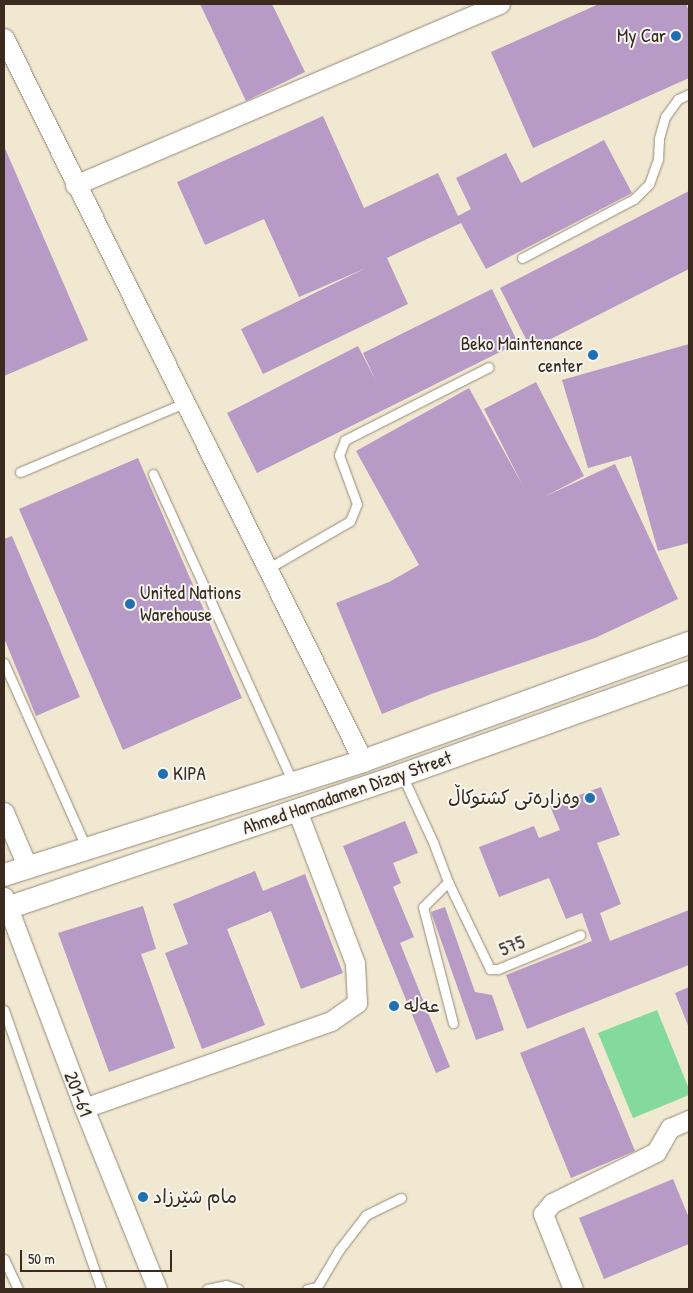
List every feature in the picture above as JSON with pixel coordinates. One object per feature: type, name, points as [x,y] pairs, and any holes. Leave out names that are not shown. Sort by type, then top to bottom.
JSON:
[{"type":"street","points":[[75,186],[500,4]]},
{"type":"street","points":[[4,38],[75,186],[363,761]]},
{"type":"street","name":"Ahmed Hamadamen Dizay Street","points":[[4,875],[363,761],[689,643]]},
{"type":"street","name":"Ahmed Hamadamen Dizay Street","points":[[5,905],[402,775],[689,672]]},
{"type":"street","points":[[84,1108],[331,1021],[357,1003],[355,963],[297,810]]},
{"type":"street","points":[[4,812],[28,868]]},
{"type":"street","name":"201-61","points":[[5,905],[157,1289]]},
{"type":"street","points":[[573,1289],[543,1214],[552,1203],[656,1152],[670,1128],[689,1120]]},
{"type":"lane","points":[[522,258],[634,199],[649,184],[658,159],[659,138],[665,117],[678,100],[689,94]]},
{"type":"lane","points":[[267,569],[350,521],[356,504],[339,455],[345,440],[489,367]]},
{"type":"lane","points":[[20,472],[184,404]]},
{"type":"lane","points":[[153,474],[293,784]]},
{"type":"lane","points":[[4,663],[87,849]]},
{"type":"lane","points":[[402,775],[433,842],[448,882],[423,907],[453,1023]]},
{"type":"lane","name":"575","points":[[448,882],[490,969],[498,969],[580,935]]},
{"type":"lane","points":[[4,1010],[101,1289]]},
{"type":"lane","points":[[307,1289],[317,1287],[340,1250],[366,1215],[401,1198]]},
{"type":"lane","points":[[4,1259],[18,1289]]},
{"type":"lane","points":[[207,1289],[226,1286],[238,1289]]},
{"type":"green space","points":[[657,1010],[689,1089],[689,1095],[633,1118],[598,1033]]},
{"type":"building","points":[[200,4],[272,4],[305,72],[246,101]]},
{"type":"building","points":[[599,4],[686,4],[689,11],[689,78],[533,148],[491,52]]},
{"type":"building","points":[[323,116],[364,208],[438,173],[458,216],[471,209],[456,178],[506,153],[521,183],[604,140],[632,193],[486,269],[461,223],[387,258],[408,304],[263,374],[241,329],[366,268],[299,297],[264,219],[205,245],[177,182]]},
{"type":"building","points":[[4,146],[88,340],[4,376]]},
{"type":"building","points":[[689,191],[689,269],[531,349],[500,288]]},
{"type":"building","points":[[492,289],[518,343],[257,473],[227,413],[358,346],[376,381],[363,353]]},
{"type":"building","points":[[689,344],[689,543],[658,551],[631,456],[588,468],[562,380]]},
{"type":"building","points":[[536,382],[584,476],[544,497],[615,464],[678,599],[595,638],[434,693],[382,714],[336,603],[389,582],[419,565],[356,451],[469,388],[523,486],[484,409]]},
{"type":"building","name":"United Nations Warehouse","points":[[138,458],[242,698],[123,750],[19,509]]},
{"type":"building","points":[[12,536],[80,697],[36,716],[4,638],[4,539]]},
{"type":"building","points":[[601,787],[620,835],[597,843],[621,904],[600,913],[610,941],[689,910],[689,965],[527,1029],[506,975],[592,941],[582,913],[566,919],[549,878],[499,897],[479,847],[534,826],[539,838],[560,830],[550,806]]},
{"type":"building","points":[[405,821],[418,853],[393,863],[401,883],[393,887],[414,937],[400,943],[450,1067],[436,1073],[343,846]]},
{"type":"building","points":[[255,871],[263,891],[305,874],[343,973],[301,989],[271,911],[227,929],[265,1025],[202,1049],[165,953],[188,944],[173,904]]},
{"type":"building","points":[[143,906],[156,949],[141,954],[175,1048],[109,1072],[58,933]]},
{"type":"building","points":[[445,907],[475,992],[492,995],[504,1030],[476,1040],[431,912]]},
{"type":"building","points":[[689,987],[689,1028],[675,993]]},
{"type":"building","points":[[584,1027],[635,1151],[571,1178],[520,1053]]},
{"type":"building","points":[[673,1179],[689,1218],[689,1244],[604,1279],[579,1218]]},
{"type":"place","name":"My Car","points":[[676,36]]},
{"type":"place","name":"Beko Maintenance center","points":[[593,355]]},
{"type":"place","name":"United Nations Warehouse","points":[[130,604]]},
{"type":"place","name":"KIPA","points":[[163,774]]},
{"type":"place","name":"وەزارەتی کشتوکاڵ","points":[[590,798]]},
{"type":"place","name":"عەلە","points":[[394,1006]]},
{"type":"place","name":"مام شێرزاد","points":[[143,1197]]}]
